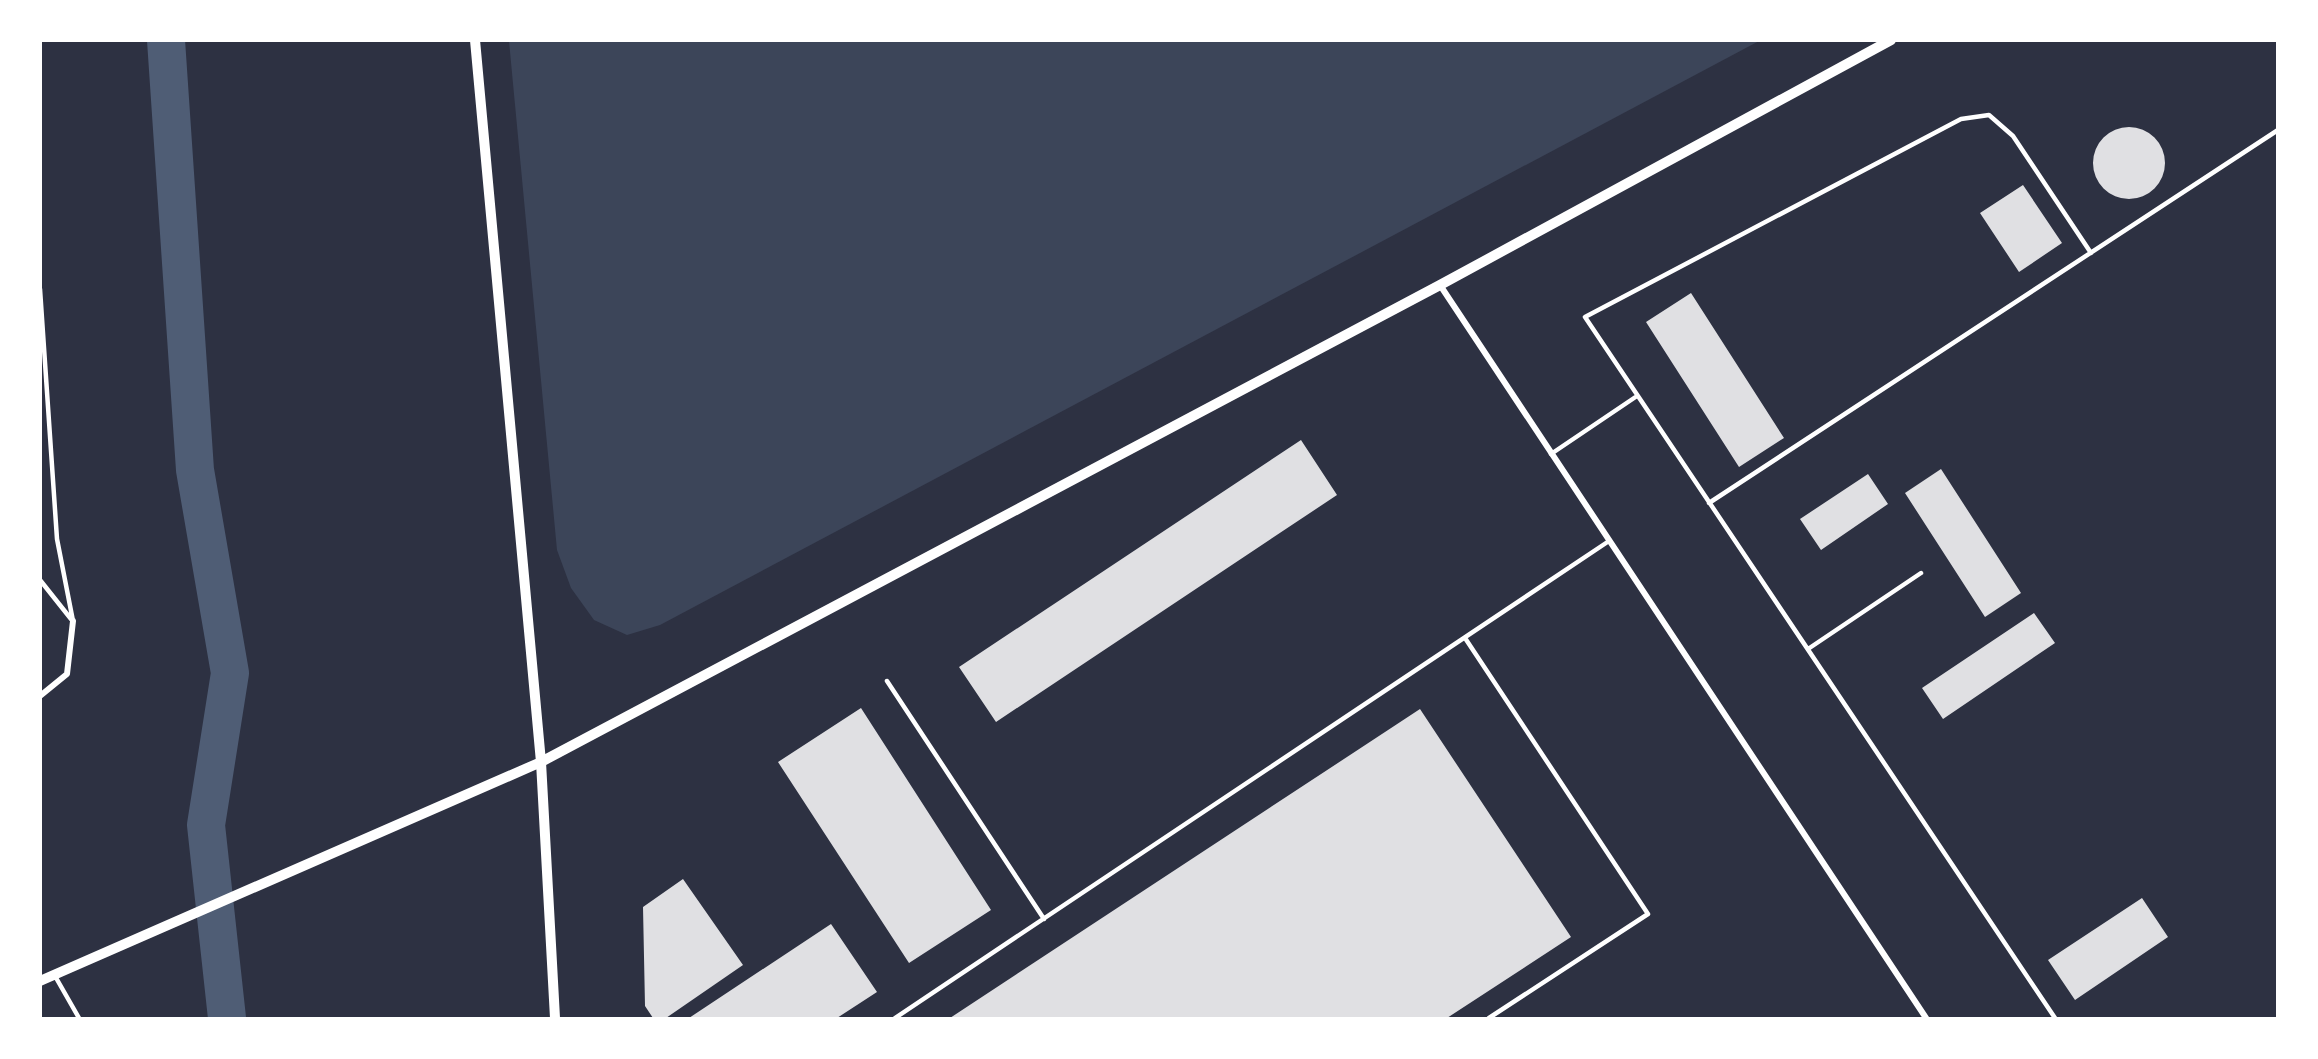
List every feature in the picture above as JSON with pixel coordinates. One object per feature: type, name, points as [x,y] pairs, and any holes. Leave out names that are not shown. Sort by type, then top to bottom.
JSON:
[{"type":"street","points":[[476,40],[541,762],[555,1018]]},
{"type":"street","points":[[40,981],[541,762],[1440,285],[1891,40]]},
{"type":"street","points":[[1440,285],[1926,1018]]},
{"type":"street","points":[[40,696],[67,674],[73,621]]},
{"type":"lane","points":[[2055,1018],[1585,317],[1960,119],[1989,115],[2013,136],[2091,253]]},
{"type":"lane","points":[[1709,503],[2277,130]]},
{"type":"lane","points":[[40,289],[57,539],[73,621]]},
{"type":"lane","points":[[1551,454],[1637,396]]},
{"type":"lane","points":[[895,1018],[1610,541]]},
{"type":"lane","points":[[1808,649],[1922,573]]},
{"type":"lane","points":[[40,580],[73,621]]},
{"type":"lane","points":[[1465,638],[1648,914],[1489,1018]]},
{"type":"lane","points":[[886,681],[1044,919]]},
{"type":"lane","points":[[55,976],[80,1018]]},
{"type":"shaded area","points":[[509,40],[1759,41],[660,625],[627,635],[594,620],[571,588],[557,550]]},
{"type":"building","points":[[2136,127],[2155,137],[2163,149],[2165,163],[2163,177],[2155,189],[2143,197],[2122,199],[2103,189],[2095,177],[2093,156],[2103,137],[2115,129]]},
{"type":"building","points":[[2023,185],[2062,243],[2019,272],[1980,213]]},
{"type":"building","points":[[1691,293],[1784,438],[1739,467],[1646,322]]},
{"type":"building","points":[[1301,440],[1337,495],[996,722],[959,667]]},
{"type":"building","points":[[1941,469],[2021,593],[1985,617],[1905,493]]},
{"type":"building","points":[[1868,474],[1888,504],[1821,550],[1800,519]]},
{"type":"building","points":[[2034,613],[2055,643],[1943,719],[1922,688]]},
{"type":"building","points":[[861,708],[991,910],[909,963],[778,762]]},
{"type":"building","points":[[1420,709],[1571,937],[1447,1018],[950,1018]]},
{"type":"building","points":[[683,879],[743,965],[666,1018],[653,1018],[645,1006],[643,907]]},
{"type":"building","points":[[2142,898],[2168,937],[2075,1000],[2048,960]]},
{"type":"building","points":[[831,924],[877,992],[837,1018],[689,1018]]},
{"type":"waterway","points":[[166,40],[195,470],[230,673],[206,825],[227,1018]]}]
